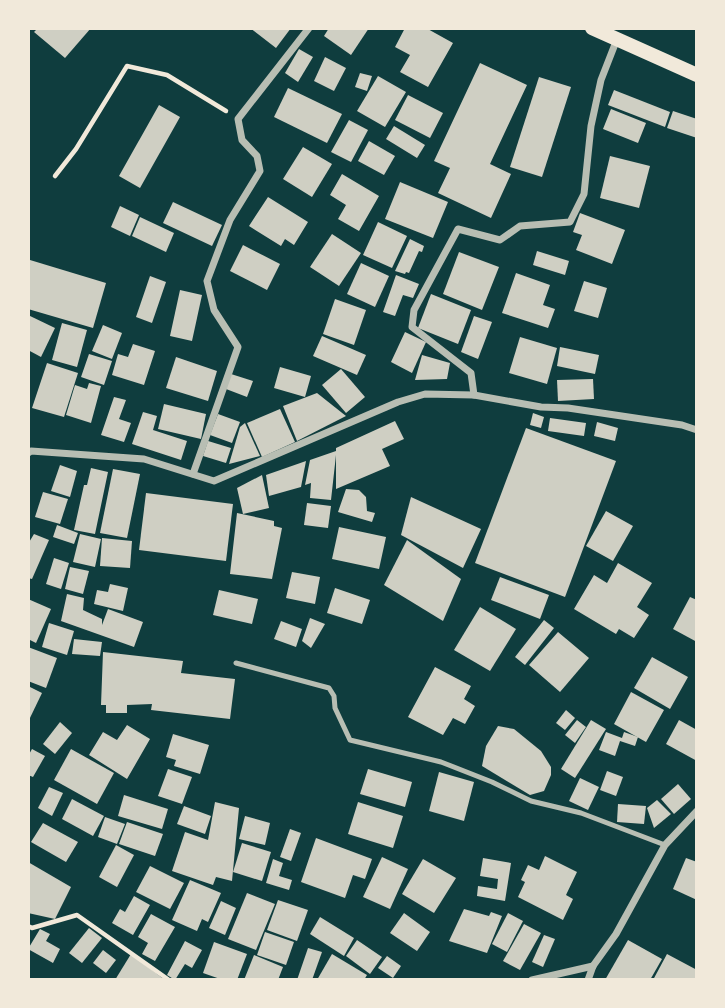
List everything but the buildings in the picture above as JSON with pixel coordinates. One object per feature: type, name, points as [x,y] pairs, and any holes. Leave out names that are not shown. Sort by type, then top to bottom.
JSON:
[{"type":"main road","points":[[592,28],[697,75]]},
{"type":"street","points":[[193,474],[237,347],[214,310],[207,281],[230,220],[260,172],[257,156],[242,140],[239,119],[309,28]]},
{"type":"street","points":[[474,395],[471,373],[412,327],[414,310],[457,229],[499,240],[520,226],[570,222],[583,194],[601,80],[617,38]]},
{"type":"street","points":[[28,453],[31,451],[144,460],[214,481],[398,402],[425,394],[474,395],[682,425],[697,430]]},
{"type":"street","points":[[588,980],[665,845],[697,811]]},
{"type":"street","points":[[532,980],[593,967]]},
{"type":"lane","points":[[236,663],[329,688],[350,740],[441,762],[531,801],[581,813],[665,845]]},
{"type":"path","points":[[55,176],[76,149],[127,66],[167,75],[239,119]]},
{"type":"path","points":[[28,926],[32,928],[77,915],[169,980]]}]
